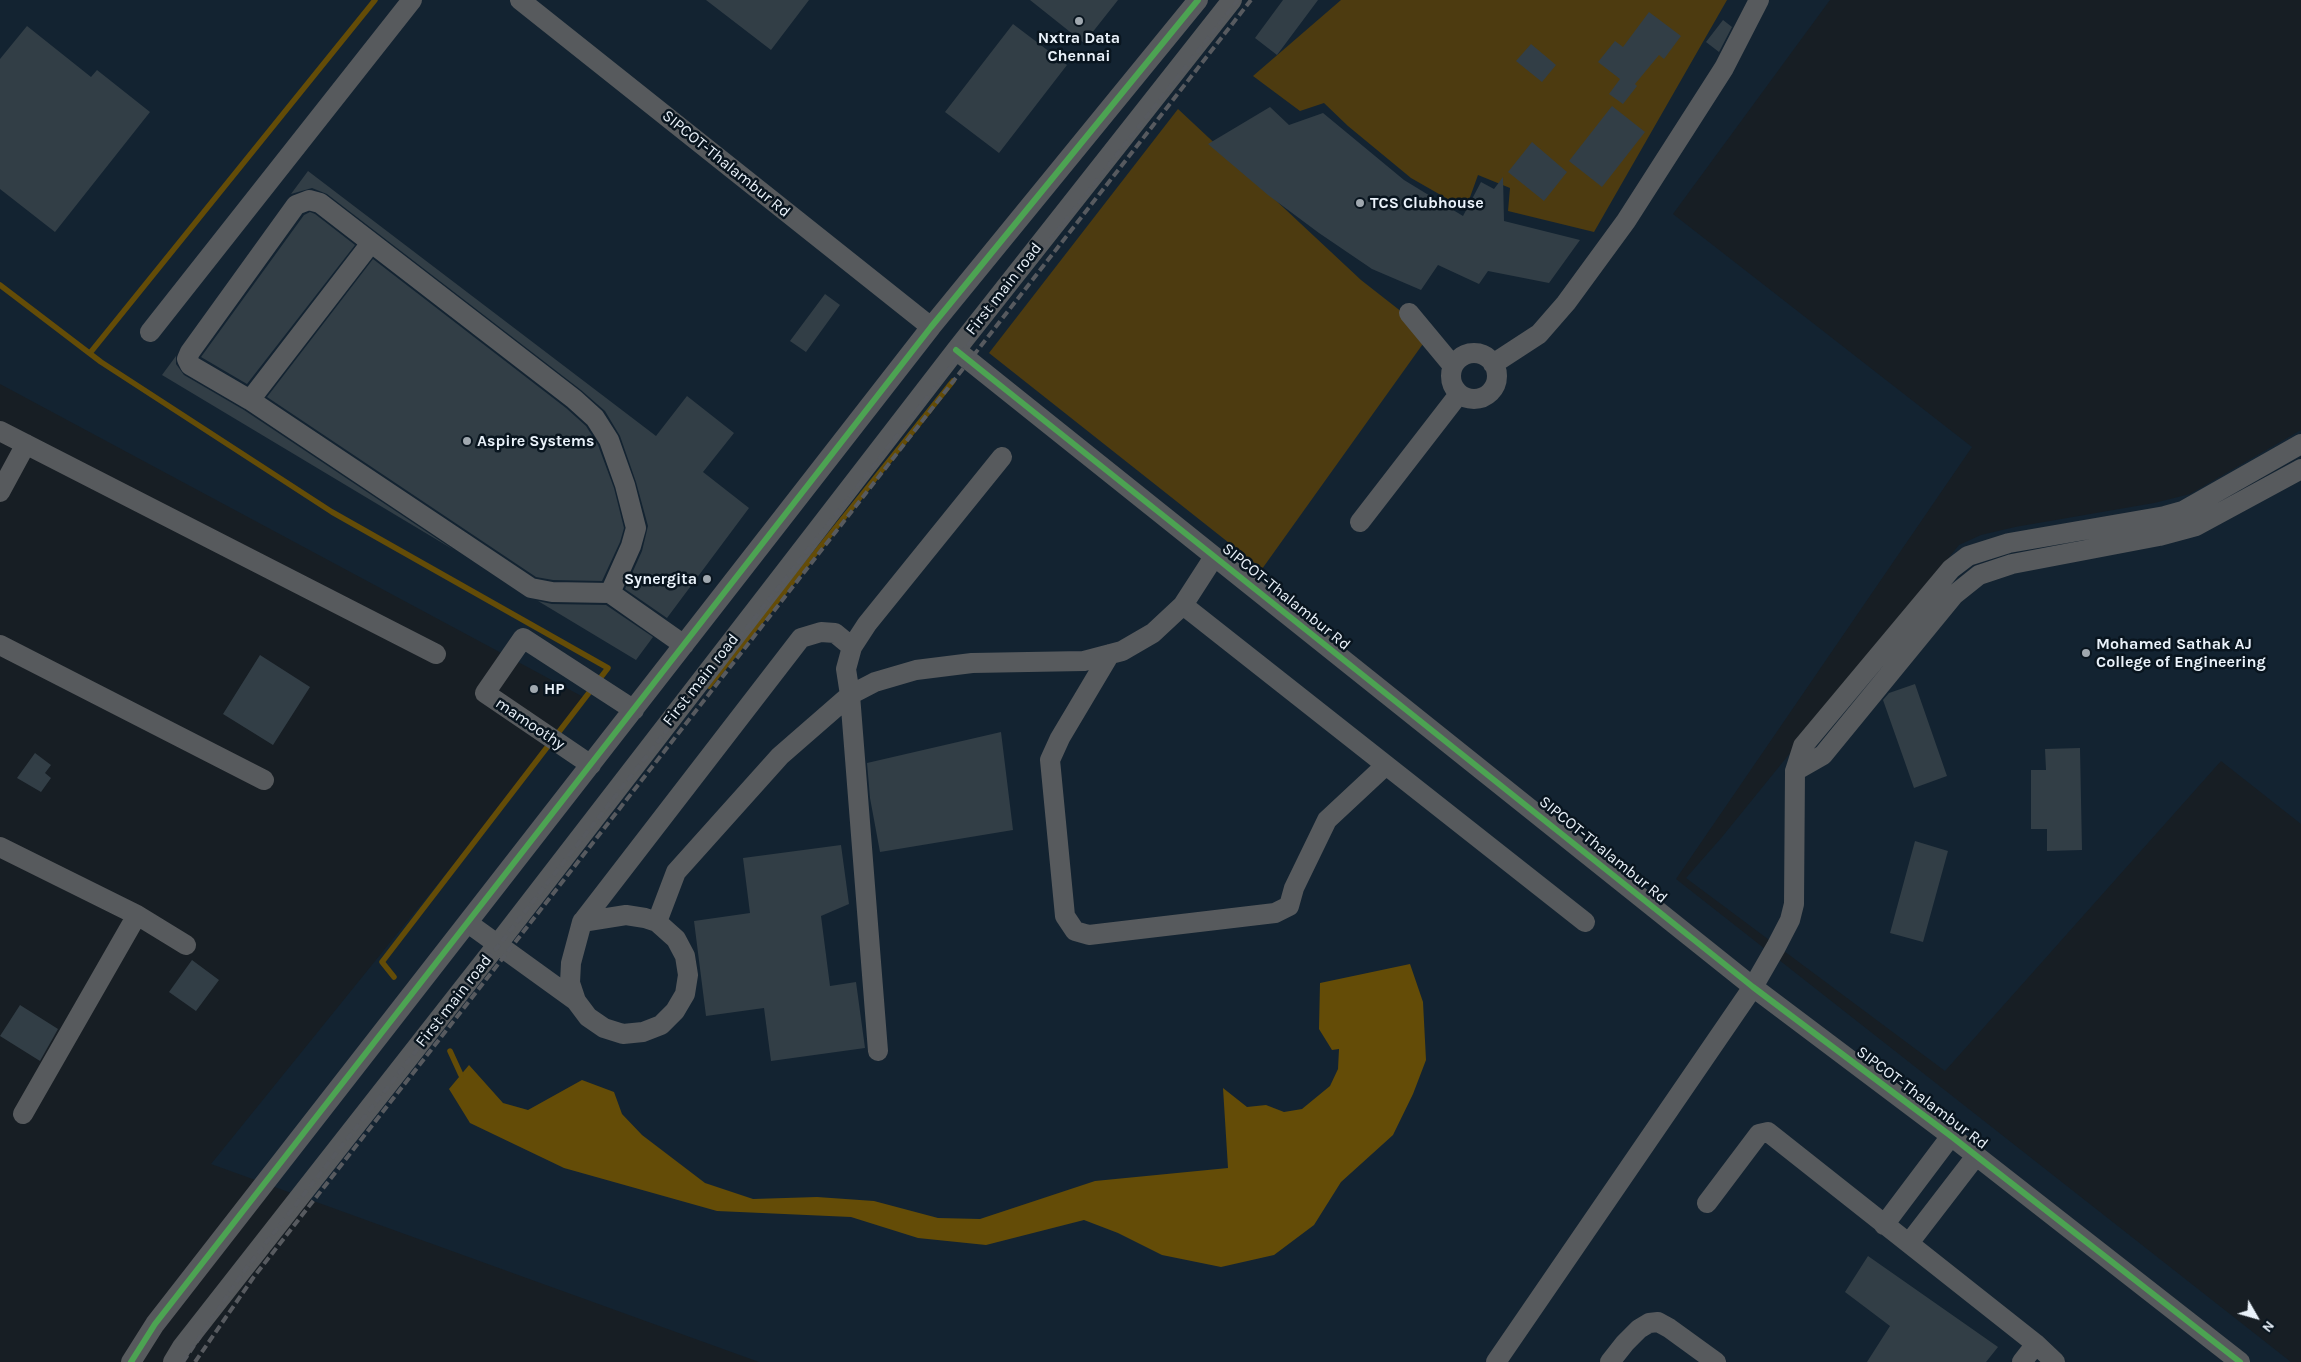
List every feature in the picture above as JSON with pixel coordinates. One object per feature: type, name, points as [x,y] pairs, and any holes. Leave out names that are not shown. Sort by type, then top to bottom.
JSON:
[{"type":"street","points":[[150,332],[412,0]]},
{"type":"street","name":"SIPCOT-Thalambur Rd","points":[[520,0],[931,327]]},
{"type":"street","name":"First main road","points":[[173,1362],[182,1347],[497,945],[956,350],[1232,0]]},
{"type":"street","points":[[1493,364],[1539,334],[1626,221],[1724,68],[1759,0]]},
{"type":"street","points":[[131,1362],[156,1324],[931,327],[1191,2]]},
{"type":"street","points":[[610,593],[636,528],[625,484],[609,440],[595,418],[574,399],[320,203],[309,200],[296,205],[187,359],[190,365],[250,400],[531,588],[552,592],[610,593],[684,645]]},
{"type":"street","points":[[250,400],[371,243]]},
{"type":"street","points":[[1410,314],[1453,366]]},
{"type":"street","name":"SIPCOT-Thalambur Rd","points":[[956,350],[1753,987],[1951,1136],[2240,1362]]},
{"type":"street","points":[[1473,353],[1485,356],[1493,364],[1497,375],[1491,391],[1476,399],[1459,394],[1451,378],[1453,366],[1461,357],[1473,353]]},
{"type":"street","points":[[1360,522],[1459,394]]},
{"type":"street","points":[[0,431],[436,654]]},
{"type":"street","points":[[0,492],[26,444]]},
{"type":"street","points":[[1496,1362],[1753,987],[1790,920],[1794,904],[1795,771],[1803,746],[1951,569],[1968,556],[2009,543],[2165,516],[2183,511],[2301,444]]},
{"type":"street","points":[[878,1051],[850,695],[846,669],[852,647],[866,624],[1002,457]]},
{"type":"street","points":[[1795,771],[1823,755],[1954,595],[1979,575],[2012,564],[2159,536],[2196,526],[2301,469]]},
{"type":"street","points":[[657,922],[676,872],[780,756],[850,695],[875,682],[916,670],[972,664],[1084,661],[1122,651],[1153,633],[1183,605],[1214,557]]},
{"type":"street","points":[[1183,605],[1585,922]]},
{"type":"street","points":[[576,1002],[570,983],[571,963],[582,922],[801,638],[821,632],[835,633],[852,647]]},
{"type":"street","name":"mamoothy","points":[[591,765],[485,693],[523,638],[634,710]]},
{"type":"street","points":[[0,646],[264,780]]},
{"type":"street","points":[[1110,654],[1060,738],[1050,760],[1065,916],[1075,931],[1089,935],[1274,913],[1289,906],[1294,888],[1327,820],[1386,765]]},
{"type":"street","points":[[0,846],[137,915],[186,945]]},
{"type":"street","points":[[23,1114],[137,915]]},
{"type":"street","points":[[468,923],[576,1002],[588,1018],[604,1028],[623,1034],[642,1032],[661,1025],[675,1012],[685,994],[688,975],[685,956],[676,939],[657,922],[645,918],[626,916],[582,922]]},
{"type":"street","points":[[1707,1203],[1759,1134],[1768,1132],[2036,1344],[2055,1362]]},
{"type":"street","points":[[1884,1225],[1951,1136]]},
{"type":"street","points":[[1909,1243],[1976,1156]]},
{"type":"street","points":[[1610,1362],[1639,1329],[1648,1323],[1658,1322],[1716,1362]]},
{"type":"street","points":[[2022,1362],[2036,1344]]},
{"type":"shaded area","points":[[0,0],[1830,0],[1673,214],[1972,447],[1676,879],[2291,1362],[759,1362],[211,1164],[587,699],[0,384]]},
{"type":"shaded area","points":[[1341,0],[1727,0],[1594,232],[1508,211],[1510,188],[1478,175],[1469,200],[1453,202],[1411,178],[1348,126],[1324,103],[1300,111],[1253,76]]},
{"type":"shaded area","points":[[1178,109],[1361,280],[1430,334],[1262,569],[989,353]]},
{"type":"shaded area","name":"Mohamed Sathak AJ College of Engineering","points":[[2301,430],[2301,824],[2221,761],[1945,1071],[1686,878],[1722,837],[1959,545],[1981,535],[2015,527],[2154,503],[2190,494]]},
{"type":"shaded area","points":[[1410,964],[1423,1002],[1426,1060],[1413,1094],[1393,1135],[1341,1182],[1314,1225],[1274,1255],[1221,1267],[1162,1255],[1118,1233],[1084,1220],[986,1245],[918,1238],[851,1217],[717,1211],[564,1168],[470,1123],[449,1089],[469,1065],[503,1103],[528,1110],[582,1080],[614,1092],[622,1114],[642,1135],[705,1183],[753,1199],[817,1197],[874,1201],[938,1218],[980,1219],[1095,1181],[1228,1168],[1223,1088],[1247,1107],[1266,1105],[1284,1112],[1302,1109],[1330,1086],[1338,1069],[1339,1049],[1332,1050],[1319,1029],[1320,983]]},
{"type":"building","points":[[706,0],[809,0],[771,50]]},
{"type":"building","name":"Nxtra Data Chennai","points":[[1030,0],[1118,0],[1084,43]]},
{"type":"building","points":[[1283,0],[1318,0],[1277,55],[1255,38]]},
{"type":"building","points":[[1649,12],[1681,36],[1664,59],[1659,55],[1635,84],[1637,86],[1623,104],[1609,94],[1620,79],[1598,62],[1615,41],[1623,47]]},
{"type":"building","points":[[1723,20],[1732,27],[1719,52],[1706,42]]},
{"type":"building","points":[[1013,24],[1067,65],[999,153],[945,112]]},
{"type":"building","points":[[27,26],[91,77],[97,70],[150,112],[55,232],[0,189],[0,59]]},
{"type":"building","points":[[1531,44],[1556,65],[1542,82],[1516,61]]},
{"type":"building","points":[[1612,106],[1645,132],[1602,187],[1569,161]]},
{"type":"building","name":"TCS Clubhouse","points":[[1270,107],[1289,125],[1323,113],[1404,180],[1463,216],[1481,182],[1494,189],[1503,177],[1504,221],[1580,240],[1549,283],[1488,271],[1479,284],[1438,265],[1421,290],[1372,269],[1268,195],[1208,144]]},
{"type":"building","points":[[1532,142],[1567,172],[1544,201],[1508,172]]},
{"type":"building","points":[[308,171],[656,436],[687,396],[734,433],[703,472],[749,508],[667,618],[625,589],[642,551],[648,526],[636,482],[620,436],[605,411],[581,390],[327,194],[312,188],[291,194]]},
{"type":"building","points":[[310,212],[355,245],[247,384],[201,357],[304,215]]},
{"type":"building","points":[[373,259],[566,408],[586,426],[598,445],[614,488],[624,528],[620,542],[602,581],[553,580],[536,577],[267,397]]},
{"type":"building","points":[[825,294],[840,305],[806,352],[790,341]]},
{"type":"building","points":[[176,356],[176,364],[184,375],[244,410],[454,550],[162,375]]},
{"type":"building","points":[[538,601],[552,604],[606,605],[653,637],[636,660]]},
{"type":"building","points":[[260,655],[310,687],[273,745],[223,714]]},
{"type":"building","points":[[1915,684],[1947,776],[1914,788],[1883,700],[1889,693]]},
{"type":"building","points":[[1001,732],[1013,830],[880,852],[870,798],[867,763]]},
{"type":"building","points":[[2080,748],[2082,850],[2047,851],[2047,829],[2031,829],[2031,770],[2046,770],[2045,749]]},
{"type":"building","points":[[35,753],[51,765],[45,773],[51,778],[41,792],[17,778]]},
{"type":"building","points":[[1915,841],[1948,851],[1923,942],[1890,933]]},
{"type":"building","points":[[841,845],[849,904],[821,916],[830,986],[856,982],[865,1048],[771,1061],[764,1008],[706,1016],[694,921],[750,913],[743,858]]},
{"type":"building","points":[[192,960],[219,980],[196,1011],[169,992]]},
{"type":"building","points":[[20,1005],[58,1029],[40,1061],[0,1036]]},
{"type":"building","points":[[1868,1256],[1998,1347],[1986,1362],[1867,1362],[1890,1326],[1845,1292]]},
{"type":"waterway","points":[[90,353],[375,0]]},
{"type":"waterway","points":[[0,285],[101,362],[332,512],[608,668],[382,962],[394,977]]},
{"type":"waterway","points":[[709,686],[953,381]]},
{"type":"waterway","points":[[450,1051],[461,1075]]},
{"type":"railway","points":[[183,1362],[244,1271],[1238,0]]},
{"type":"railway","points":[[195,1362],[253,1278],[1251,0]]},
{"type":"cycle path","points":[[131,1362],[155,1324],[931,327],[1198,0]]},
{"type":"cycle path","points":[[956,350],[1753,987],[1951,1136],[2240,1362]]},
{"type":"place","name":"Nxtra Data Chennai","points":[[1079,21]]},
{"type":"place","name":"TCS Clubhouse","points":[[1360,203]]},
{"type":"place","name":"Aspire Systems","points":[[467,441]]},
{"type":"place","name":"Synergita","points":[[707,579]]},
{"type":"place","name":"Mohamed Sathak AJ College of Engineering","points":[[2086,653]]},
{"type":"place","name":"HP","points":[[534,689]]}]
